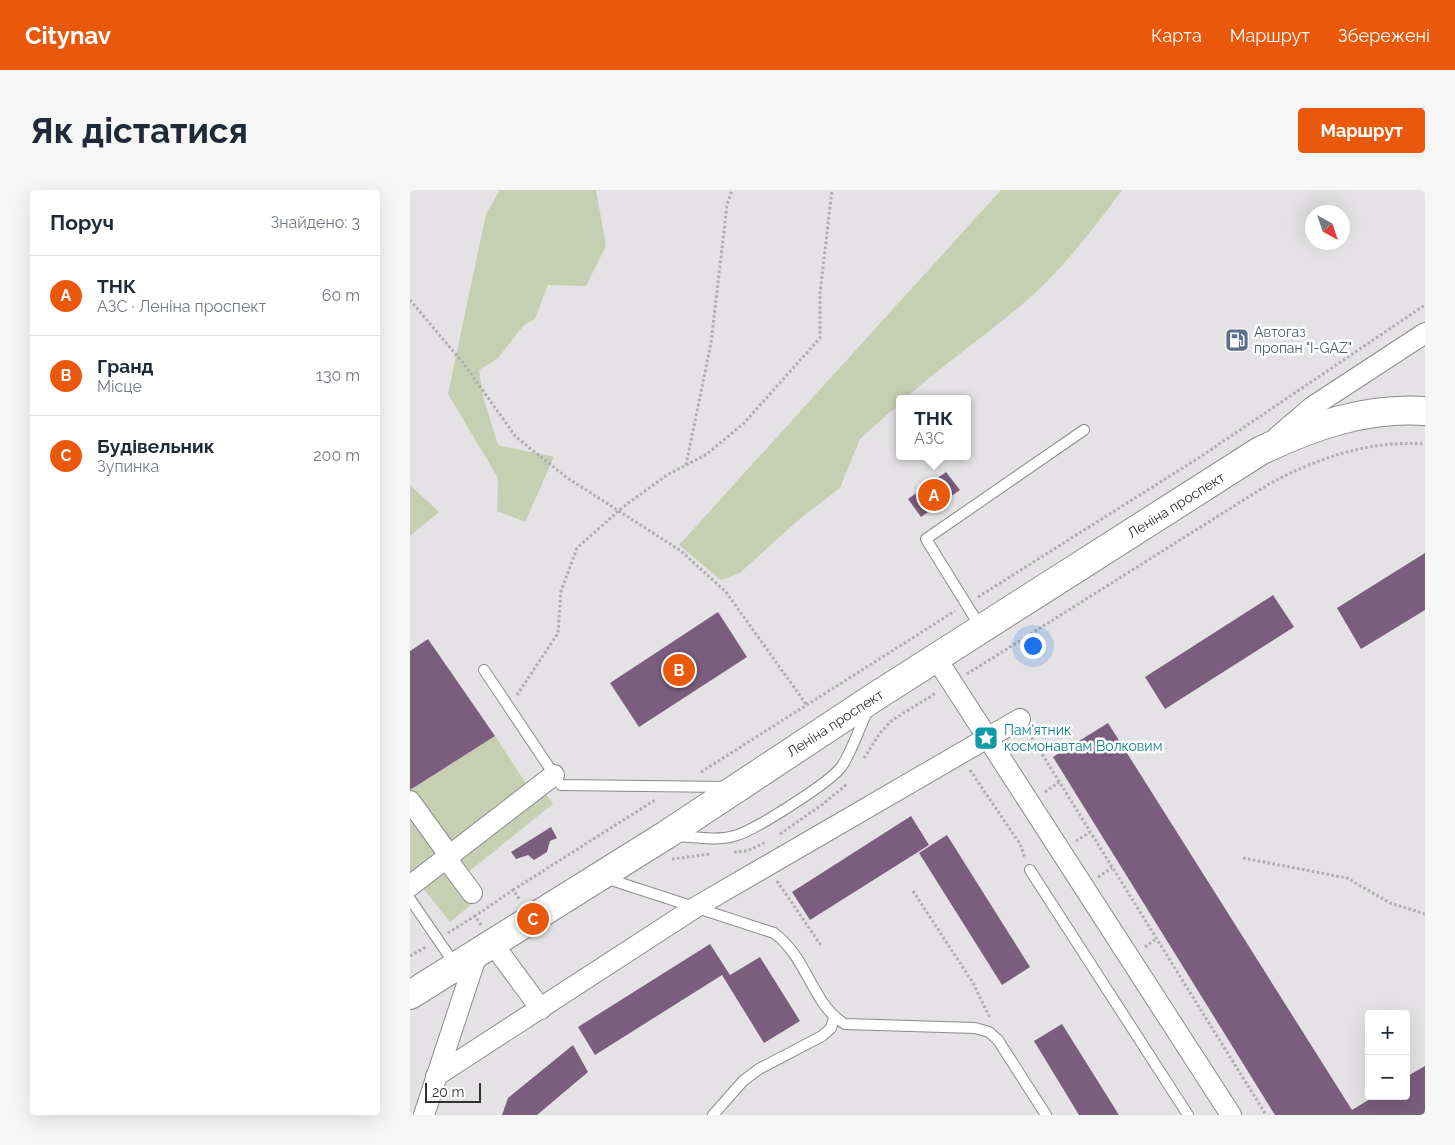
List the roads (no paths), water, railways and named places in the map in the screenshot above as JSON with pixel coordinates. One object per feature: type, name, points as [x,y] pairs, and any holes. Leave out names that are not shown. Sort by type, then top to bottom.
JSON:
[{"type":"main road","name":"Леніна проспект","points":[[410,995],[666,835],[874,698],[1260,451],[1304,430],[1334,421],[1388,412],[1425,411]]},
{"type":"street","points":[[1260,451],[1312,407],[1425,333]]},
{"type":"street","points":[[936,658],[1231,1115]]},
{"type":"street","points":[[436,1076],[696,907],[1020,719]]},
{"type":"street","points":[[410,886],[554,775]]},
{"type":"street","points":[[410,801],[472,893]]},
{"type":"street","points":[[424,1115],[476,955],[541,1008]]},
{"type":"lane","points":[[981,629],[926,540],[1084,430]]},
{"type":"lane","points":[[484,670],[561,785],[738,787]]},
{"type":"lane","points":[[666,835],[722,838],[734,836],[752,828],[828,779],[841,767],[874,698]]},
{"type":"lane","points":[[1030,870],[1188,1115]]},
{"type":"lane","points":[[600,877],[767,930],[786,942],[795,952],[827,1009],[834,1018],[845,1024],[975,1028],[989,1032],[998,1040],[1046,1115]]},
{"type":"lane","points":[[410,899],[476,955]]},
{"type":"lane","points":[[713,1115],[743,1081],[759,1070],[822,1036],[832,1028],[834,1018]]},
{"type":"place","name":"Автогаз пропан \"I-GAZ\"","points":[[1237,340]]},
{"type":"place","name":"ТНК","points":[[934,495]]},
{"type":"place","name":"Гранд","points":[[679,670]]},
{"type":"place","name":"Пам'ятник космонавтам Волковим","points":[[986,738]]},
{"type":"place","name":"Будівельник","points":[[533,919]]}]
